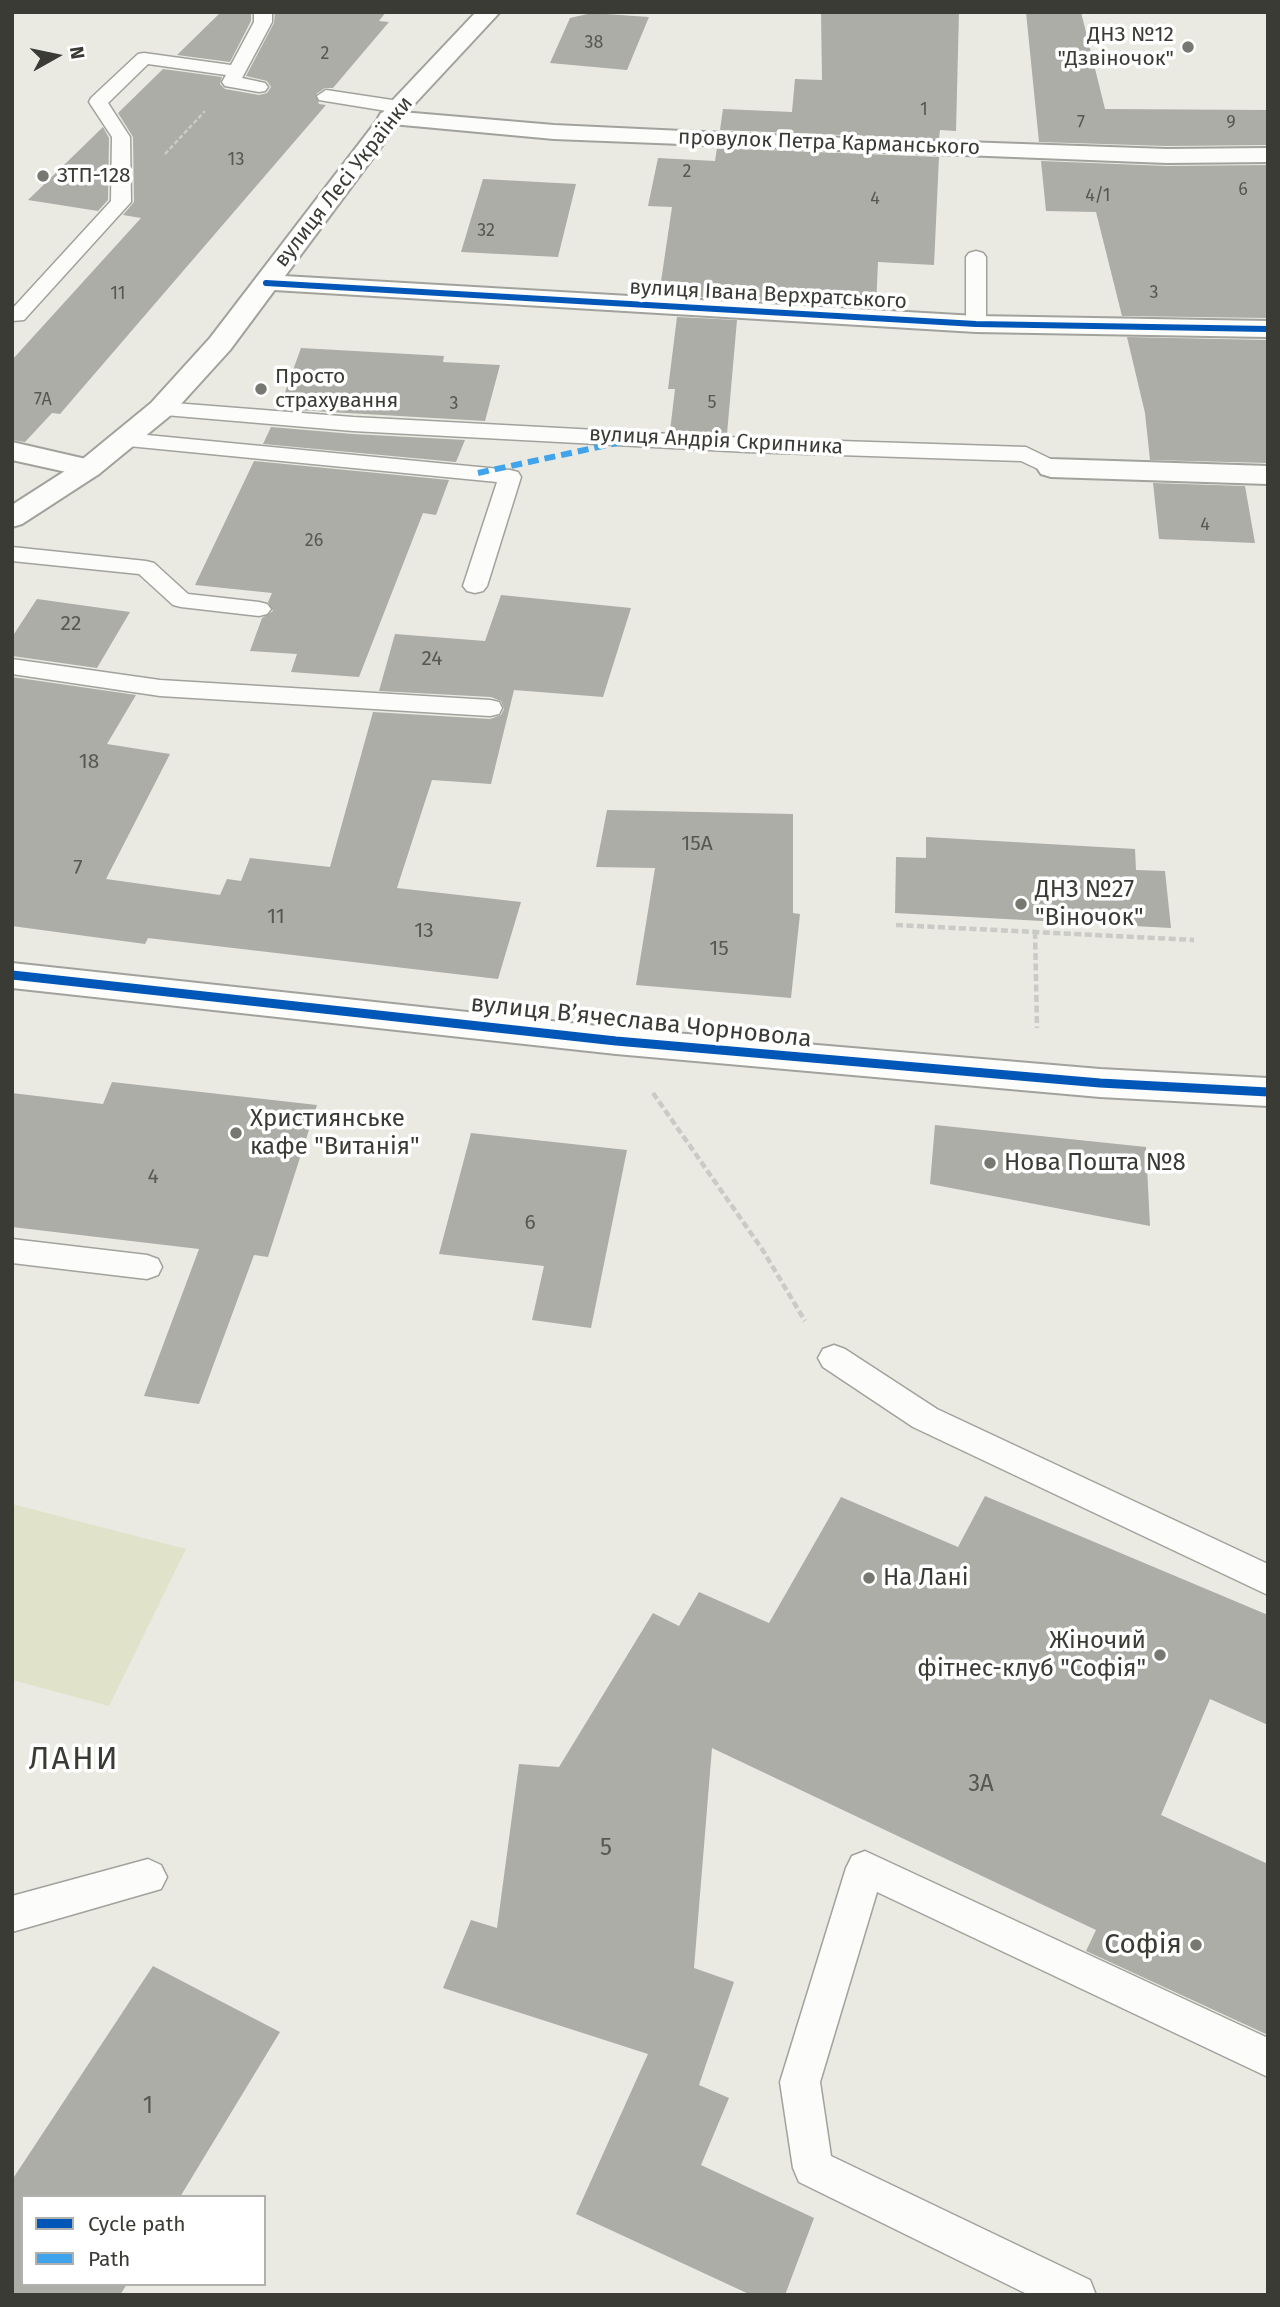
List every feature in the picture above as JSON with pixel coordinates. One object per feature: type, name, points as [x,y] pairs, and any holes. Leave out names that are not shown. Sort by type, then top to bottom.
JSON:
[{"type":"street","name":"вулиця Лесі Українки","points":[[12,517],[89,468],[161,409],[220,344],[395,113],[489,12]]},
{"type":"street","name":"провулок Петра Карманського","points":[[395,113],[554,132],[1167,156],[1268,155]]},
{"type":"street","name":"вулиця Івана Верхратського","points":[[266,283],[976,324],[1268,329]]},
{"type":"street","points":[[12,451],[89,468]]},
{"type":"street","name":"вулиця Андрія Скрипника","points":[[1051,468],[1268,475]]},
{"type":"street","name":"вулиця Вʼячеслава Чорновола","points":[[12,975],[616,1041],[1087,1082],[1268,1091]]},
{"type":"lane","points":[[234,77],[263,22],[263,12]]},
{"type":"lane","points":[[17,316],[121,202],[121,137],[98,102],[144,58],[234,77],[259,87]]},
{"type":"lane","points":[[326,96],[395,113]]},
{"type":"lane","points":[[976,257],[976,324]]},
{"type":"lane","name":"вулиця Андрія Скрипника","points":[[161,409],[353,424],[747,445],[1026,454],[1051,468]]},
{"type":"lane","points":[[126,440],[510,477],[475,586]]},
{"type":"lane","points":[[12,554],[146,568],[181,600],[258,609]]},
{"type":"lane","points":[[12,666],[160,688],[490,708]]},
{"type":"lane","points":[[12,1251],[147,1268]]},
{"type":"lane","points":[[834,1358],[925,1418],[1268,1580]]},
{"type":"lane","points":[[1075,2295],[813,2168],[800,2082],[865,1868],[1268,2058]]},
{"type":"lane","points":[[12,1914],[148,1877]]},
{"type":"path","points":[[121,202],[234,77]]},
{"type":"path","points":[[896,925],[1194,940]]},
{"type":"path","points":[[1035,932],[1037,1025]]},
{"type":"path","points":[[665,1108],[762,1249],[803,1319],[834,1358]]},
{"type":"green space","points":[[12,1504],[186,1549],[109,1706],[12,1680]]},
{"type":"building","points":[[221,12],[251,12],[251,21],[230,62],[177,55]]},
{"type":"building","points":[[275,12],[386,12],[379,21],[389,22],[333,88],[325,88],[316,94],[319,104],[326,105],[60,414],[52,413],[25,442],[12,440],[12,360],[141,218],[123,215],[134,202],[133,137],[118,113],[163,69],[222,77],[220,84],[225,89],[259,95],[267,93],[271,87],[267,81],[246,76],[274,23]]},
{"type":"building","points":[[821,12],[959,12],[956,131],[940,130],[939,139],[720,130],[723,109],[792,112],[795,79],[822,80]]},
{"type":"building","points":[[1026,12],[1081,12],[1105,109],[1268,110],[1268,145],[1167,146],[1039,142]]},
{"type":"building","points":[[592,13],[649,17],[627,70],[550,63],[570,18]]},
{"type":"building","points":[[103,127],[109,138],[108,200],[98,211],[28,200]]},
{"type":"building","points":[[717,148],[939,157],[934,265],[878,262],[876,307],[659,295],[672,207],[648,206],[658,158],[715,161]]},
{"type":"building","points":[[1041,161],[1167,166],[1268,165],[1268,318],[1122,316],[1096,212],[1046,211]]},
{"type":"building","points":[[483,179],[576,184],[558,257],[461,252]]},
{"type":"building","points":[[677,317],[737,320],[727,434],[670,431],[675,389],[668,389]]},
{"type":"building","points":[[1127,337],[1268,340],[1268,463],[1150,460],[1145,413]]},
{"type":"building","points":[[301,348],[444,356],[443,362],[500,365],[485,421],[279,409]]},
{"type":"building","points":[[271,427],[465,440],[456,462],[263,444]]},
{"type":"building","points":[[254,461],[449,480],[436,515],[423,513],[359,677],[291,672],[297,654],[250,651],[262,618],[273,611],[268,602],[272,593],[195,585]]},
{"type":"building","points":[[1153,483],[1245,486],[1255,543],[1159,539]]},
{"type":"building","points":[[501,595],[631,608],[603,697],[514,690],[491,784],[432,780],[397,888],[521,902],[498,979],[148,938],[145,944],[12,926],[12,677],[136,695],[107,744],[170,754],[106,879],[220,895],[227,879],[241,881],[250,858],[330,867],[373,712],[490,719],[501,715],[504,709],[501,701],[491,697],[379,691],[395,634],[485,641]]},
{"type":"building","points":[[37,599],[130,612],[97,668],[12,656],[12,637]]},
{"type":"building","points":[[607,810],[793,814],[793,913],[800,914],[791,998],[636,985],[655,868],[596,867]]},
{"type":"building","points":[[926,837],[1135,849],[1136,870],[1165,871],[1171,928],[895,913],[896,857],[926,858]]},
{"type":"building","points":[[112,1082],[317,1105],[268,1257],[254,1255],[199,1404],[144,1396],[199,1249],[12,1227],[12,1093],[103,1104]]},
{"type":"building","points":[[935,1125],[1146,1147],[1150,1226],[930,1184]]},
{"type":"building","points":[[471,1133],[627,1150],[591,1328],[532,1320],[544,1266],[439,1254]]},
{"type":"building","points":[[985,1496],[1268,1615],[1268,1725],[1210,1699],[1161,1815],[1268,1864],[1268,2035],[1086,1951],[1096,1930],[712,1748],[694,1968],[734,1982],[699,2085],[729,2098],[701,2165],[814,2218],[785,2295],[751,2295],[576,2214],[648,2054],[443,1988],[471,1920],[497,1928],[519,1764],[559,1767],[653,1613],[679,1626],[699,1592],[769,1623],[841,1497],[958,1547]]},
{"type":"building","points":[[153,1966],[280,2032],[181,2195],[21,2195],[21,2286],[126,2286],[120,2295],[12,2295],[12,2180]]},
{"type":"marked path","points":[[478,473],[645,437]]},
{"type":"cycle path","points":[[266,283],[976,324],[1268,329]]},
{"type":"cycle path","points":[[12,975],[616,1041],[1100,1083],[1268,1092]]},
{"type":"place","name":"ДНЗ №12 \"Дзвіночок\"","points":[[1188,47]]},
{"type":"place","name":"ЗТП-128","points":[[43,176]]},
{"type":"place","name":"Просто страхування","points":[[261,389]]},
{"type":"place","name":"ДНЗ №27 \"Віночок\"","points":[[1021,904]]},
{"type":"place","name":"Християнське кафе \"Витанія\"","points":[[236,1133]]},
{"type":"place","name":"Нова Пошта №8","points":[[990,1163]]},
{"type":"place","name":"На Лані","points":[[869,1578]]},
{"type":"place","name":"Жіночий фітнес-клуб \"Софія\"","points":[[1160,1655]]},
{"type":"place","name":"Софія","points":[[1196,1945]]},
{"type":"district","name":"ЛАНИ","points":[[74,1760]]}]
